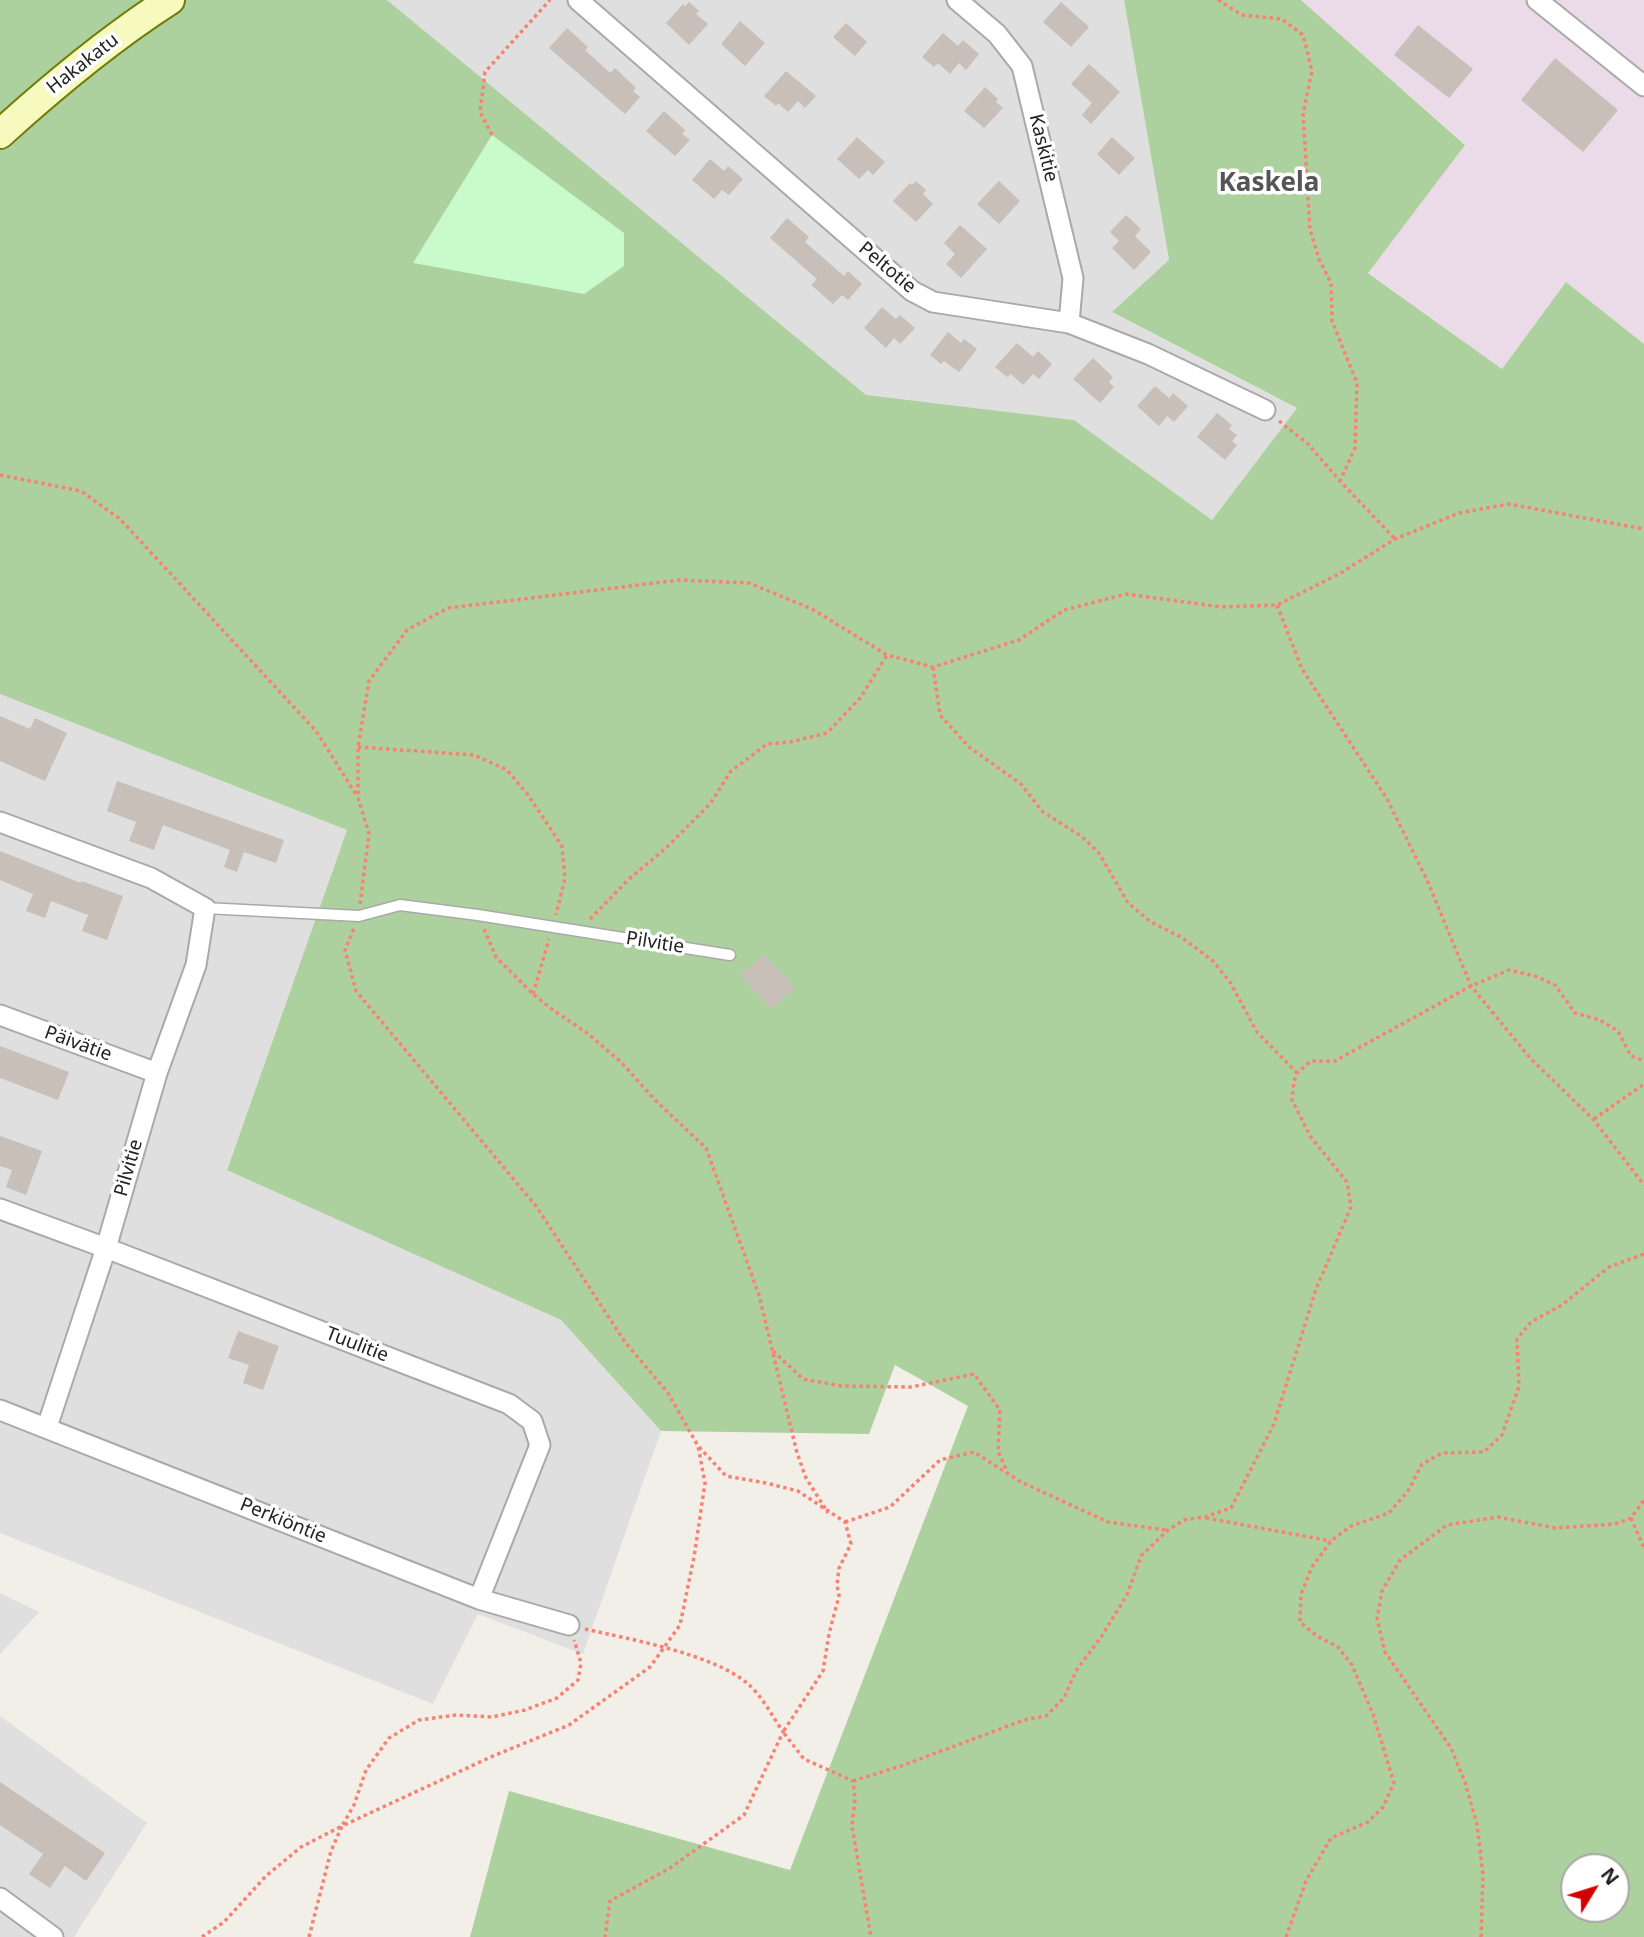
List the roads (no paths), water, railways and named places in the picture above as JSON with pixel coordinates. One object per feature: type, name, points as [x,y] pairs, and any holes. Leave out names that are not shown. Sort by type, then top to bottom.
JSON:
[{"type":"street","name":"Hakakatu","points":[[0,134],[69,74],[136,22],[170,0]]},
{"type":"street","name":"Peltotie","points":[[578,0],[912,291],[933,302],[1069,323],[1148,354],[1265,410]]},
{"type":"street","name":"Kaskitie","points":[[957,0],[998,34],[1022,66],[1073,278],[1069,323]]},
{"type":"street","points":[[1537,0],[1644,86]]},
{"type":"street","name":"Pilvitie","points":[[0,822],[151,878],[205,908],[196,965],[157,1073],[106,1248],[47,1427]]},
{"type":"street","name":"Päivätie","points":[[0,1015],[157,1073]]},
{"type":"street","name":"Tuulitie","points":[[0,1209],[509,1404],[532,1421],[540,1445],[479,1599]]},
{"type":"street","name":"Perkiöntie","points":[[0,1410],[479,1599],[569,1625]]},
{"type":"street","points":[[0,1898],[53,1937]]},
{"type":"lane","name":"Pilvitie","points":[[205,908],[359,916],[400,905],[730,955]]},
{"type":"district","name":"Kaskela","points":[[1269,184]]}]
